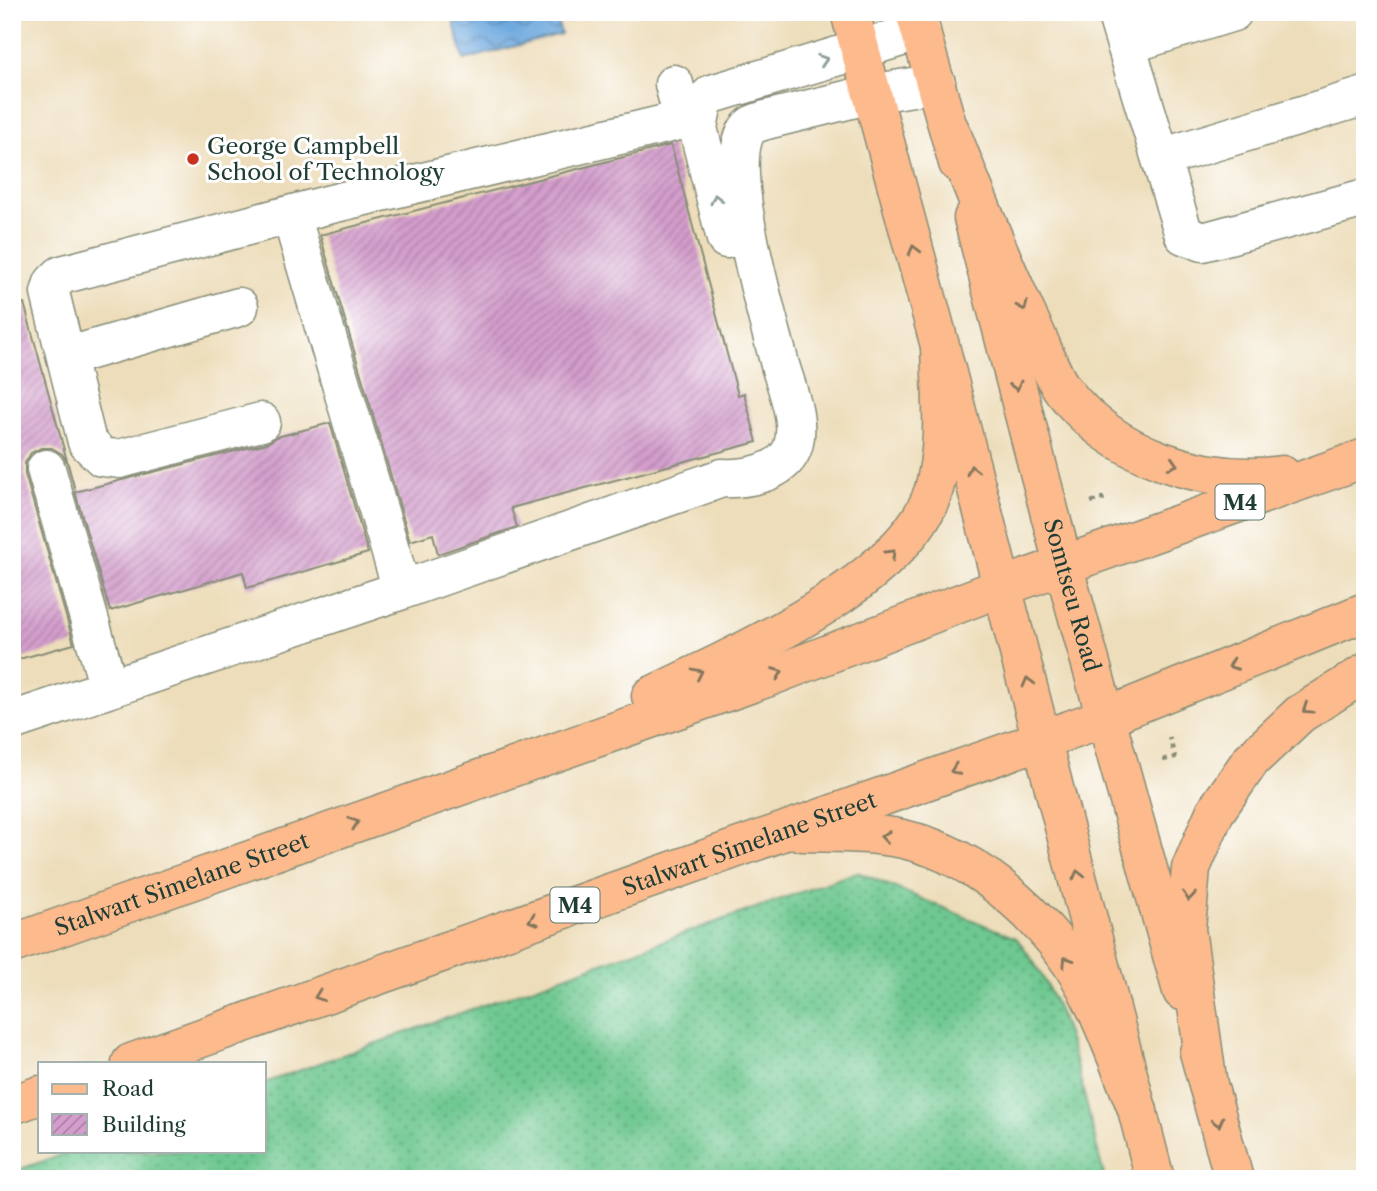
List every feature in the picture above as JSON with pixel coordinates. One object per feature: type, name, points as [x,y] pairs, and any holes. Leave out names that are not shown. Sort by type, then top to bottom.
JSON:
[{"type":"main road","name":"Somtseu Road","points":[[918,22],[950,130],[1063,564],[1234,1179]]},
{"type":"main road","points":[[855,30],[1043,738],[1155,1179]]},
{"type":"main road","points":[[950,130],[1029,320],[1062,389],[1101,429],[1147,456],[1199,472],[1250,479],[1349,464]]},
{"type":"main road","points":[[482,777],[759,644],[828,602],[883,562],[912,533],[934,492],[943,453],[940,346]]},
{"type":"main road","name":"M4","points":[[1063,564],[1349,464]]},
{"type":"main road","name":"Stalwart Simelane Street","points":[[12,944],[769,677],[1063,564]]},
{"type":"main road","name":"Stalwart Simelane Street","points":[[134,1062],[1106,717],[1365,612]]},
{"type":"main road","points":[[1208,1085],[1186,929],[1191,868],[1215,812],[1251,760],[1300,714],[1365,673]]},
{"type":"main road","points":[[782,832],[866,834],[905,839],[943,853],[988,877],[1024,906],[1050,937],[1093,999],[1138,1111]]},
{"type":"main road","points":[[12,1105],[38,1097]]},
{"type":"lane","points":[[1233,12],[1121,29],[1184,235],[1203,243],[1365,198]]},
{"type":"lane","points":[[261,422],[119,459],[102,457],[87,442],[50,293],[61,275],[703,102],[712,94],[855,30],[918,22]]},
{"type":"lane","points":[[12,721],[402,590],[722,478],[736,464],[772,442],[775,433],[748,280],[738,155],[745,134],[751,125],[766,120],[870,94],[936,83]]},
{"type":"lane","points":[[1161,158],[1365,96]]},
{"type":"lane","points":[[685,107],[698,128],[748,280]]},
{"type":"lane","points":[[290,215],[402,590]]},
{"type":"lane","points":[[66,357],[239,307]]},
{"type":"lane","points":[[46,469],[109,688]]},
{"type":"green space","points":[[857,872],[1016,938],[1035,964],[1063,1021],[1082,1084],[1105,1179],[12,1179],[12,1172],[70,1152],[266,1152],[266,1082]]},
{"type":"water","points":[[451,12],[555,12],[561,34],[464,60]]},
{"type":"building","points":[[671,145],[738,395],[744,393],[757,442],[511,508],[517,527],[438,554],[433,534],[410,541],[320,235]]},
{"type":"building","points":[[24,303],[75,490],[67,462],[62,454],[52,448],[41,448],[31,453],[25,463],[25,474],[74,644],[12,661],[12,304]]},
{"type":"building","points":[[330,423],[368,553],[247,588],[243,572],[110,611],[75,492],[267,443],[277,437]]},
{"type":"place","name":"George Campbell School of Technology","points":[[193,159]]}]
